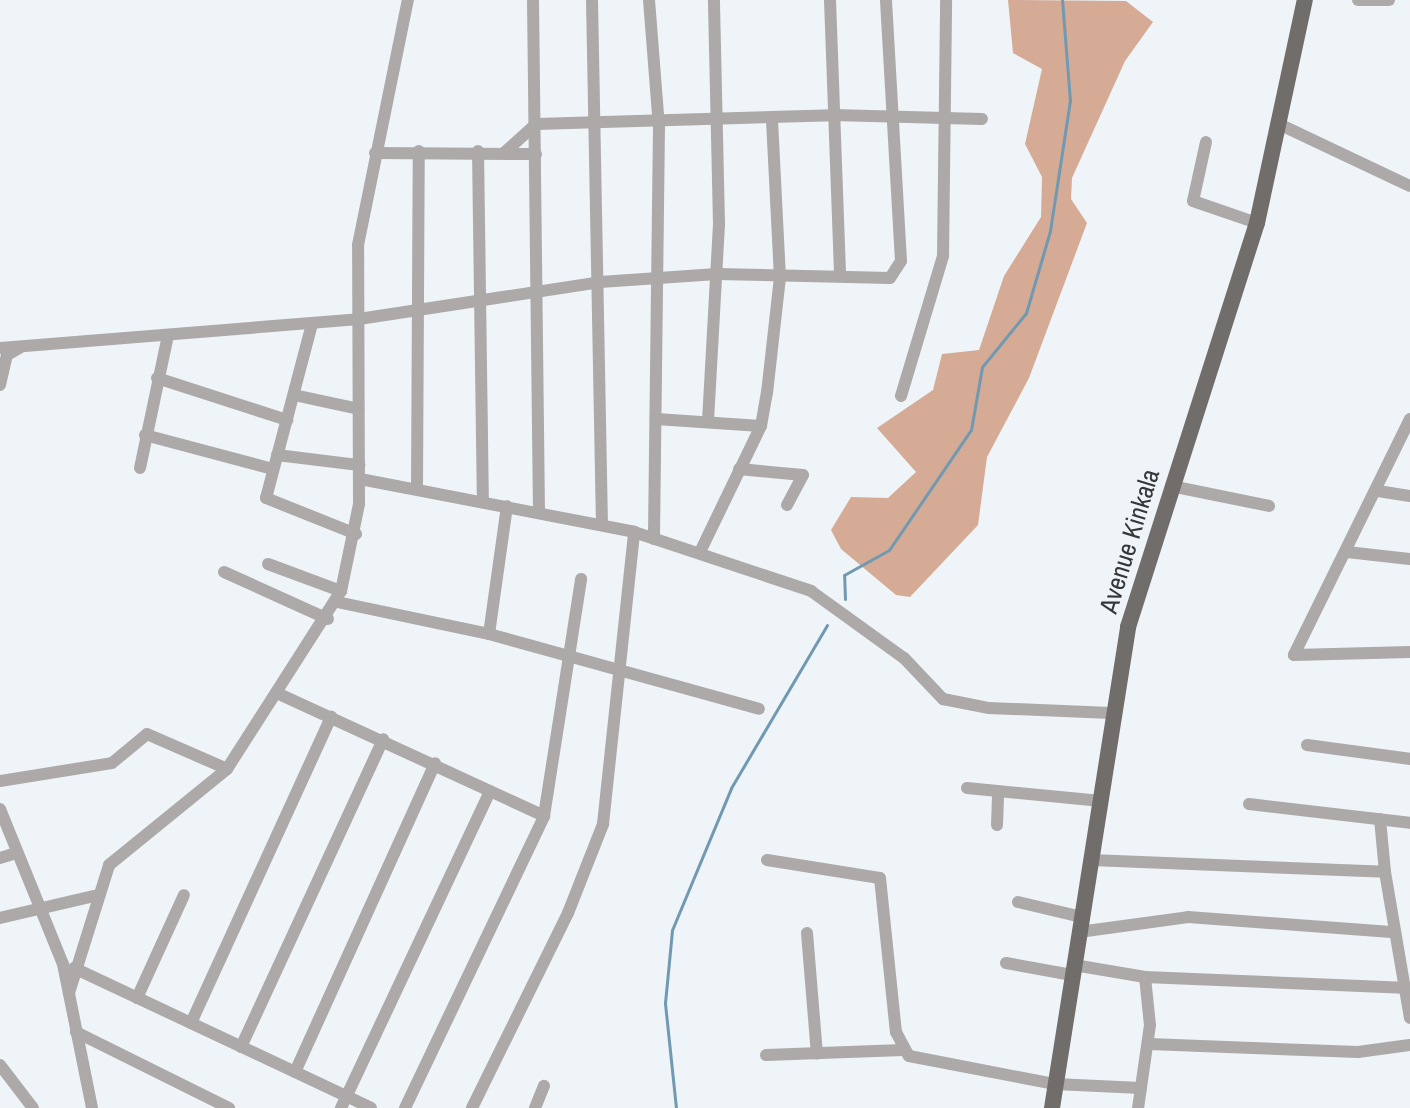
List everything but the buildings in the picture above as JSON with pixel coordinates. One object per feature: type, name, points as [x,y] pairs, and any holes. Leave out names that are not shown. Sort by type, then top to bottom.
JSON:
[{"type":"main road","name":"Avenue Kinkala","points":[[1052,1108],[1101,801],[1111,713],[1140,578],[1257,223],[1283,126],[1305,0]]},
{"type":"street","points":[[69,993],[94,896],[118,854],[227,769],[328,619],[339,597],[356,534],[360,479],[358,245],[408,0]]},
{"type":"street","points":[[533,0],[539,290],[539,510]]},
{"type":"street","points":[[592,0],[599,122],[602,525]]},
{"type":"street","points":[[649,0],[659,126],[654,539]]},
{"type":"street","points":[[708,421],[717,274],[718,121],[714,0]]},
{"type":"street","points":[[830,0],[840,276]]},
{"type":"street","points":[[0,348],[359,319],[476,297],[600,282],[717,274],[780,278],[840,276],[882,280],[900,268],[886,0]]},
{"type":"street","points":[[901,396],[943,256],[948,119],[946,0]]},
{"type":"street","points":[[1358,0],[1389,0]]},
{"type":"street","points":[[505,152],[536,124],[599,122],[659,126],[833,115],[982,119]]},
{"type":"street","points":[[700,552],[761,426],[780,278],[772,119]]},
{"type":"street","points":[[1283,126],[1410,186]]},
{"type":"street","points":[[1206,142],[1193,201],[1257,223]]},
{"type":"street","points":[[417,487],[422,306],[419,151]]},
{"type":"street","points":[[375,153],[478,151],[536,154]]},
{"type":"street","points":[[478,151],[476,297],[483,502]]},
{"type":"street","points":[[312,324],[273,469],[270,504],[356,534]]},
{"type":"street","points":[[140,468],[168,335]]},
{"type":"street","points":[[0,385],[7,355],[26,346]]},
{"type":"street","points":[[157,378],[287,420]]},
{"type":"street","points":[[294,395],[359,409]]},
{"type":"street","points":[[656,419],[761,426]]},
{"type":"street","points":[[1410,419],[1407,438],[1294,655],[1410,652]]},
{"type":"street","points":[[145,435],[273,469]]},
{"type":"street","points":[[277,455],[359,465]]},
{"type":"street","points":[[739,469],[803,475],[787,505]]},
{"type":"street","points":[[360,479],[539,510],[634,532],[700,552],[824,597],[904,658],[943,699],[989,708],[1111,713]]},
{"type":"street","points":[[1171,486],[1269,506]]},
{"type":"street","points":[[1378,491],[1410,496]]},
{"type":"street","points":[[489,634],[507,506]]},
{"type":"street","points":[[472,1108],[568,913],[603,824],[624,670],[634,532]]},
{"type":"street","points":[[1347,552],[1410,559]]},
{"type":"street","points":[[268,564],[339,597],[489,634],[568,659],[624,670],[759,709]]},
{"type":"street","points":[[224,572],[328,619]]},
{"type":"street","points":[[405,1108],[544,816],[581,579]]},
{"type":"street","points":[[279,694],[383,739],[544,816]]},
{"type":"street","points":[[191,1023],[331,717]]},
{"type":"street","points":[[0,781],[112,763],[147,734],[227,769]]},
{"type":"street","points":[[241,1047],[383,739]]},
{"type":"street","points":[[1307,745],[1410,759]]},
{"type":"street","points":[[295,1072],[435,763]]},
{"type":"street","points":[[967,788],[1101,801]]},
{"type":"street","points":[[344,1103],[490,791]]},
{"type":"street","points":[[997,825],[998,791]]},
{"type":"street","points":[[1249,804],[1410,823]]},
{"type":"street","points":[[0,809],[16,853],[44,909],[69,993],[92,1108]]},
{"type":"street","points":[[1380,819],[1394,932],[1410,1018]]},
{"type":"street","points":[[0,858],[16,853]]},
{"type":"street","points":[[767,860],[880,878],[903,1050]]},
{"type":"street","points":[[1091,860],[1385,872]]},
{"type":"street","points":[[137,998],[184,895]]},
{"type":"street","points":[[0,918],[94,896]]},
{"type":"street","points":[[1018,902],[1080,924],[1188,917],[1394,932]]},
{"type":"street","points":[[807,933],[817,1054]]},
{"type":"street","points":[[1006,963],[1145,977],[1403,988]]},
{"type":"street","points":[[74,968],[295,1072],[344,1103],[371,1108]]},
{"type":"street","points":[[1138,1108],[1149,1044],[1145,977]]},
{"type":"street","points":[[76,1032],[229,1108]]},
{"type":"street","points":[[1149,1044],[1358,1052],[1410,1045]]},
{"type":"street","points":[[766,1055],[903,1050],[921,1062],[1055,1084],[1141,1088]]},
{"type":"street","points":[[0,1065],[33,1108]]},
{"type":"street","points":[[535,1108],[544,1086]]},
{"type":"shaded area","points":[[1008,0],[1126,1],[1153,22],[1125,61],[1072,178],[1071,199],[1087,223],[1029,378],[987,457],[978,525],[910,597],[896,595],[841,549],[831,530],[851,497],[888,498],[916,472],[877,428],[933,390],[942,354],[979,350],[1004,276],[1041,217],[1042,177],[1025,144],[1042,69],[1013,53]]},
{"type":"waterway","points":[[845,599],[844,575],[889,550],[971,430],[982,367],[1026,313],[1050,231],[1070,101],[1062,0]]},
{"type":"waterway","points":[[676,1108],[665,1003],[672,930],[731,788],[827,625]]}]
